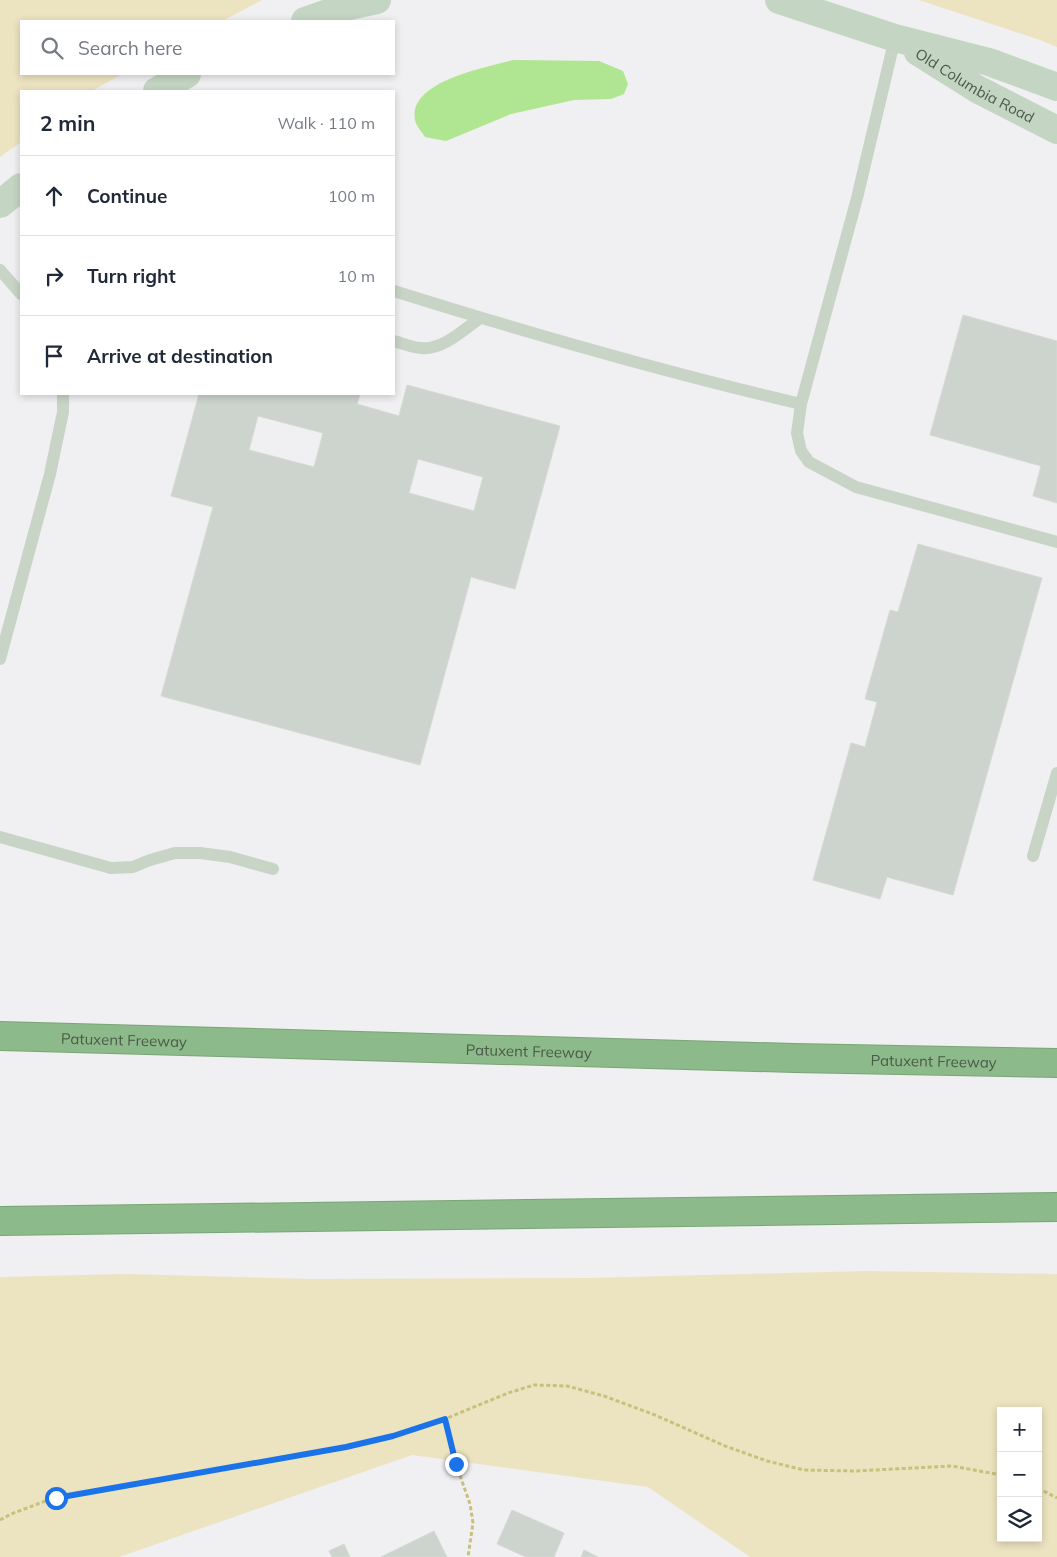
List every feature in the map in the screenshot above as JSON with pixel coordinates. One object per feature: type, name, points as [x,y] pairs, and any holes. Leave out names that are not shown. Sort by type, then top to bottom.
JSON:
[{"type":"highway","name":"Patuxent Freeway","points":[[0,1036],[784,1058],[1057,1063]]},
{"type":"highway","points":[[0,1221],[1057,1207]]},
{"type":"highway","points":[[941,1208],[1057,1213]]},
{"type":"street","points":[[308,20],[345,7],[377,0]]},
{"type":"street","name":"Old Columbia Road","points":[[779,0],[895,38],[989,62],[1057,87]]},
{"type":"street","name":"Old Columbia Road","points":[[895,38],[977,89],[1057,130]]},
{"type":"street","points":[[159,90],[185,75]]},
{"type":"street","points":[[0,204],[20,188]]},
{"type":"lane","points":[[895,38],[857,198],[801,404],[797,433],[801,451],[809,462],[856,487],[1057,542]]},
{"type":"lane","points":[[0,270],[20,293]]},
{"type":"lane","points":[[395,291],[480,318],[726,386],[801,404]]},
{"type":"lane","points":[[395,341],[420,348],[436,346],[480,318]]},
{"type":"lane","points":[[0,659],[50,474],[63,412],[63,395]]},
{"type":"lane","points":[[1033,856],[1057,773]]},
{"type":"lane","points":[[0,837],[110,868],[133,867],[175,853],[191,853],[230,857],[273,869]]},
{"type":"path","points":[[0,1520],[11,1514],[56,1498],[346,1447],[393,1436],[445,1419],[508,1393],[534,1386],[567,1386],[604,1396],[725,1446],[767,1461],[804,1470],[854,1471],[952,1466],[997,1474]]},
{"type":"path","points":[[445,1419],[473,1523],[468,1557]]},
{"type":"path","points":[[1042,1490],[1057,1498]]},
{"type":"shaded area","points":[[0,0],[262,0],[224,20],[20,20],[20,75],[120,75],[94,90],[20,90],[20,143],[0,157]]},
{"type":"shaded area","points":[[919,0],[1057,0],[1057,47],[1040,40]]},
{"type":"shaded area","points":[[513,60],[599,61],[623,71],[628,84],[624,94],[611,99],[574,100],[511,114],[446,141],[425,137],[415,120],[416,107],[424,95],[451,78]]},
{"type":"shaded area","points":[[866,1271],[1057,1274],[1057,1557],[750,1557],[648,1487],[412,1455],[119,1557],[0,1557],[0,1277],[125,1274],[310,1279],[590,1278]]},
{"type":"building","points":[[963,315],[1057,341],[1057,503],[1033,496],[1041,466],[930,435]]},
{"type":"building","points":[[407,385],[560,426],[515,589],[471,577],[420,765],[161,696],[213,507],[171,496],[199,395],[360,395],[357,404],[399,416]],"holes":[[[258,416],[323,433],[314,467],[249,450]],[[418,459],[483,477],[474,511],[409,493]]]},
{"type":"building","points":[[918,544],[1042,578],[953,895],[887,877],[880,899],[813,880],[851,743],[865,747],[877,702],[865,699],[890,610],[898,612]]},
{"type":"building","points":[[512,1510],[564,1533],[554,1557],[526,1557],[497,1544]]},
{"type":"building","points":[[434,1531],[447,1557],[381,1557]]},
{"type":"building","points":[[344,1544],[350,1557],[332,1557],[329,1551]]},
{"type":"building","points":[[584,1550],[598,1557],[581,1557]]},
{"type":"route","points":[[56,1498],[346,1447],[393,1436],[445,1419],[456,1464]]}]
